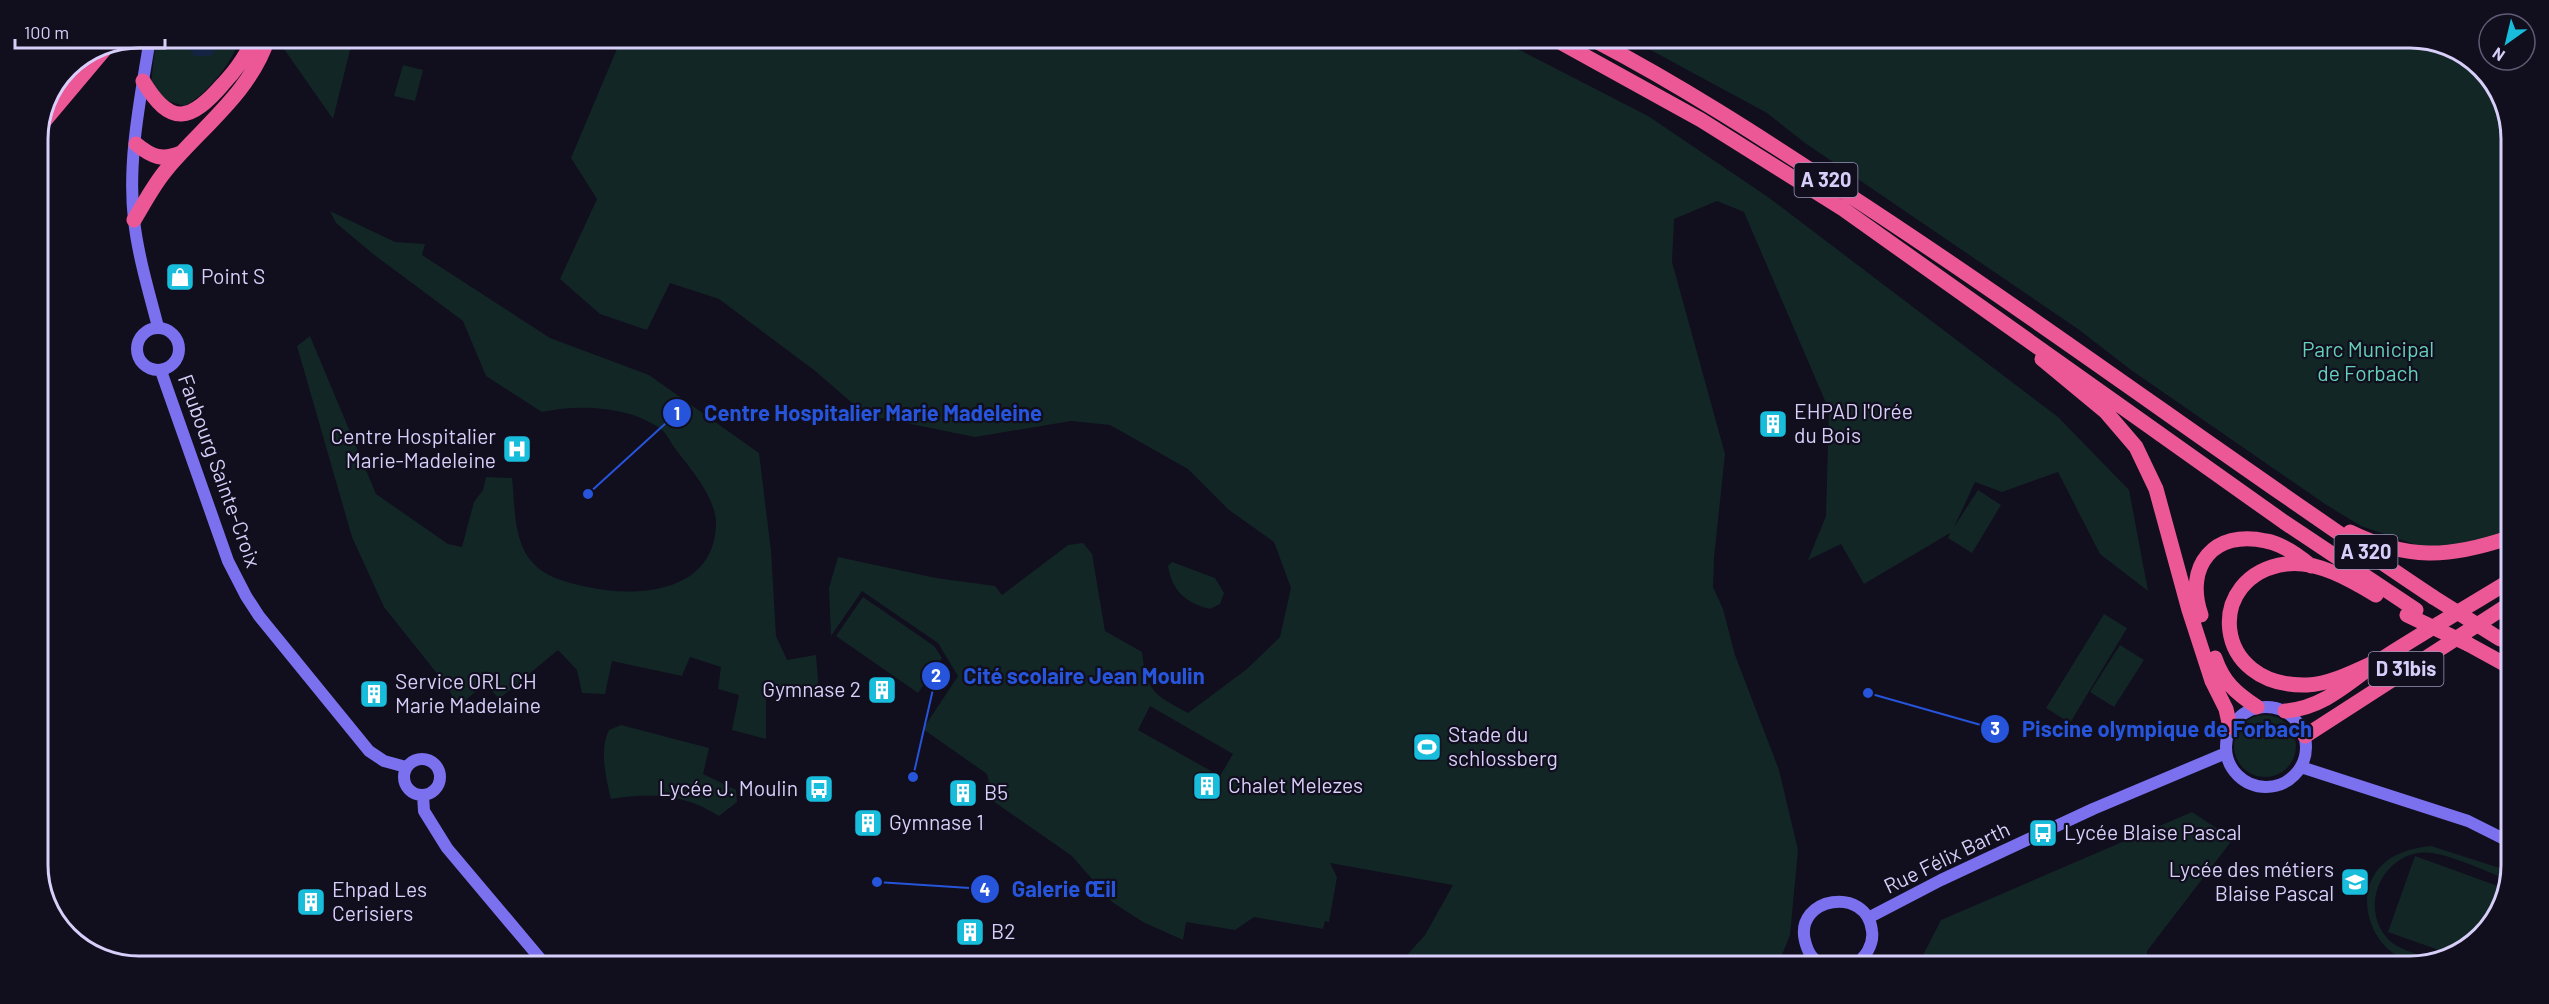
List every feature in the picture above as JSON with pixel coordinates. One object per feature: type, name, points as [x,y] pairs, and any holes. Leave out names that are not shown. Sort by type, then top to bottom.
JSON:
[{"type":"highway","points":[[143,81],[163,108],[177,113],[190,113],[204,105],[234,72],[249,48]]},
{"type":"highway","points":[[134,219],[156,184],[181,153],[236,95],[248,78],[263,48]]},
{"type":"highway","name":"A 320","points":[[1570,48],[1732,139],[1843,209],[1996,315],[2411,613]]},
{"type":"highway","name":"A 320","points":[[1608,48],[1697,98],[1932,249],[2049,328],[2298,507],[2501,639]]},
{"type":"highway","points":[[53,109],[97,59]]},
{"type":"highway","points":[[136,144],[157,158],[167,159],[181,153]]},
{"type":"highway","points":[[1996,315],[2035,353],[2106,412],[2136,447],[2156,489],[2189,610],[2230,727]]},
{"type":"highway","points":[[2298,507],[2368,542],[2406,553],[2432,555],[2466,550],[2501,540]]},
{"type":"highway","points":[[2258,707],[2234,692],[2221,675],[2197,603],[2195,581],[2201,563],[2212,549],[2224,543],[2251,539],[2268,541],[2291,551],[2312,566],[2361,586],[2501,662]]},
{"type":"highway","points":[[2312,566],[2288,564],[2268,568],[2248,581],[2236,596],[2230,615],[2231,638],[2240,659],[2259,676],[2283,684],[2308,685],[2345,675],[2384,658]]},
{"type":"highway","name":"D 31bis","points":[[2285,711],[2306,710],[2323,701],[2384,658],[2501,586]]},
{"type":"highway","name":"D 31bis","points":[[2305,736],[2501,609]]},
{"type":"main road","points":[[148,48],[136,144],[134,219],[158,327]]},
{"type":"main road","points":[[158,327],[167,329],[179,342],[179,355],[172,366],[161,371],[150,369],[141,363],[137,354],[137,343],[145,332],[158,327]]},
{"type":"main road","name":"Faubourg Sainte-Croix","points":[[161,371],[228,561],[249,601],[369,751],[384,761],[406,767]]},
{"type":"main road","points":[[2272,706],[2285,711],[2298,721],[2305,736],[2306,752],[2301,767],[2283,783],[2259,786],[2237,775],[2226,753],[2226,740],[2230,727],[2237,718],[2258,707],[2272,706]]},
{"type":"main road","name":"Rue Félix Barth","points":[[1868,918],[2043,833],[2226,753]]},
{"type":"main road","points":[[423,758],[435,763],[439,768],[440,782],[436,789],[423,795],[413,793],[406,786],[404,777],[406,767],[416,759],[423,758]]},
{"type":"main road","points":[[2301,767],[2468,821],[2501,838]]},
{"type":"main road","points":[[423,795],[424,811],[447,848],[538,956]]},
{"type":"main road","points":[[1811,956],[1807,951],[1803,934],[1805,923],[1814,910],[1834,900],[1848,902],[1860,908],[1868,918],[1872,930],[1871,943],[1865,956]]},
{"type":"green space","points":[[155,48],[236,48],[218,77],[202,94],[185,106],[161,99],[151,84]]},
{"type":"green space","points":[[351,48],[333,119],[284,49]]},
{"type":"green space","points":[[617,48],[1516,48],[1648,116],[1768,197],[2058,417],[2129,490],[2148,591],[2100,554],[2058,472],[2002,492],[1975,482],[1954,527],[1978,490],[2001,505],[1972,553],[1948,538],[1950,533],[1864,584],[1841,544],[1808,560],[1826,516],[1829,410],[1744,212],[1717,201],[1674,219],[1672,262],[1725,454],[1713,587],[1723,609],[1735,655],[1779,770],[1798,850],[1790,935],[1782,956],[1406,956],[1425,935],[1453,885],[1330,863],[1337,877],[1329,922],[1325,921],[1323,929],[1254,917],[1235,930],[1186,922],[1183,940],[1143,922],[1112,902],[1072,856],[993,801],[987,774],[923,729],[958,676],[938,643],[862,591],[831,636],[829,588],[838,557],[936,578],[995,586],[1002,595],[1068,545],[1083,543],[1092,554],[1105,631],[1142,652],[1146,676],[1154,691],[1167,702],[1188,713],[1247,669],[1280,637],[1291,588],[1274,542],[1229,510],[1188,469],[1110,425],[1071,421],[975,437],[866,415],[814,370],[719,299],[670,283],[647,330],[600,314],[560,279],[597,199],[571,158]],"holes":[[[1150,706],[1233,754],[1220,776],[1138,730]]]},
{"type":"green space","name":"Parc Municipal de Forbach","points":[[1647,48],[2410,48],[2439,53],[2461,63],[2489,93],[2498,115],[2501,133],[2501,533],[2431,550],[2361,526],[2325,504],[2131,370],[2078,329],[1805,143],[1767,113]]},
{"type":"green space","points":[[403,65],[423,70],[415,101],[394,96]]},
{"type":"green space","points":[[330,211],[395,242],[425,244],[422,255],[550,338],[649,375],[759,453],[771,551],[776,636],[787,660],[816,655],[819,692],[766,695],[766,739],[732,730],[739,695],[718,689],[721,667],[690,657],[682,676],[612,661],[605,694],[582,693],[577,670],[558,650],[499,699],[485,683],[458,707],[447,686],[384,607],[352,537],[297,346],[310,336],[376,494],[448,544],[462,547],[474,502],[483,490],[486,477],[512,478],[520,539],[528,557],[540,569],[562,581],[587,587],[607,590],[650,590],[671,585],[689,577],[703,564],[713,546],[715,512],[700,482],[666,435],[648,421],[619,411],[603,409],[572,408],[542,412],[486,376],[463,321],[373,254],[336,223]]},
{"type":"green space","points":[[1172,562],[1215,578],[1224,593],[1220,604],[1210,609],[1182,595],[1170,575],[1168,566]]},
{"type":"green space","points":[[863,597],[934,646],[942,658],[918,693],[836,636]]},
{"type":"green space","points":[[2104,614],[2127,628],[2070,723],[2046,708]]},
{"type":"green space","points":[[2120,645],[2144,660],[2114,707],[2090,692]]},
{"type":"green space","points":[[2259,715],[2271,715],[2287,724],[2294,734],[2296,746],[2294,758],[2287,768],[2271,777],[2259,777],[2248,772],[2239,763],[2234,752],[2234,740],[2239,729],[2248,720]]},
{"type":"green space","points":[[621,725],[709,748],[703,774],[736,790],[737,802],[719,816],[680,799],[640,796],[611,799],[604,764],[604,746],[609,730]]},
{"type":"green space","points":[[2192,812],[2233,839],[2147,951],[2147,956],[1923,956],[1941,920]]},
{"type":"green space","points":[[2431,846],[2501,868],[2500,877],[2438,854],[2418,853],[2404,857],[2393,865],[2384,875],[2378,887],[2375,913],[2379,926],[2387,938],[2402,949],[2419,955],[2400,956],[2391,951],[2376,935],[2368,914],[2368,891],[2377,870],[2398,854]]},
{"type":"green space","points":[[2415,856],[2498,886],[2489,911],[2482,920],[2461,941],[2450,947],[2440,951],[2388,932]]},
{"type":"water","points":[[189,48],[216,48],[211,56],[194,56]]},
{"type":"place","name":"Point S","points":[[180,277]]},
{"type":"place","name":"EHPAD l'Orée du Bois","points":[[1773,424]]},
{"type":"place","name":"Centre Hospitalier Marie-Madeleine","points":[[517,449]]},
{"type":"place","name":"Centre Hospitalier Marie Madeleine","points":[[588,494]]},
{"type":"place","name":"Gymnase 2","points":[[882,690]]},
{"type":"place","name":"Piscine olympique de Forbach","points":[[1868,693]]},
{"type":"place","name":"Service ORL CH Marie Madelaine","points":[[374,694]]},
{"type":"place","name":"Stade du schlossberg","points":[[1427,747]]},
{"type":"place","name":"Cité scolaire Jean Moulin","points":[[913,777]]},
{"type":"place","name":"Chalet Melezes","points":[[1207,786]]},
{"type":"place","name":"Lycée J. Moulin","points":[[819,789]]},
{"type":"place","name":"B5","points":[[963,793]]},
{"type":"place","name":"Gymnase 1","points":[[868,823]]},
{"type":"place","name":"Lycée Blaise Pascal","points":[[2043,833]]},
{"type":"place","name":"Galerie Œil","points":[[877,882]]},
{"type":"place","name":"Lycée des métiers Blaise Pascal","points":[[2355,882]]},
{"type":"place","name":"Ehpad Les Cerisiers","points":[[311,902]]},
{"type":"place","name":"B2","points":[[970,932]]}]
